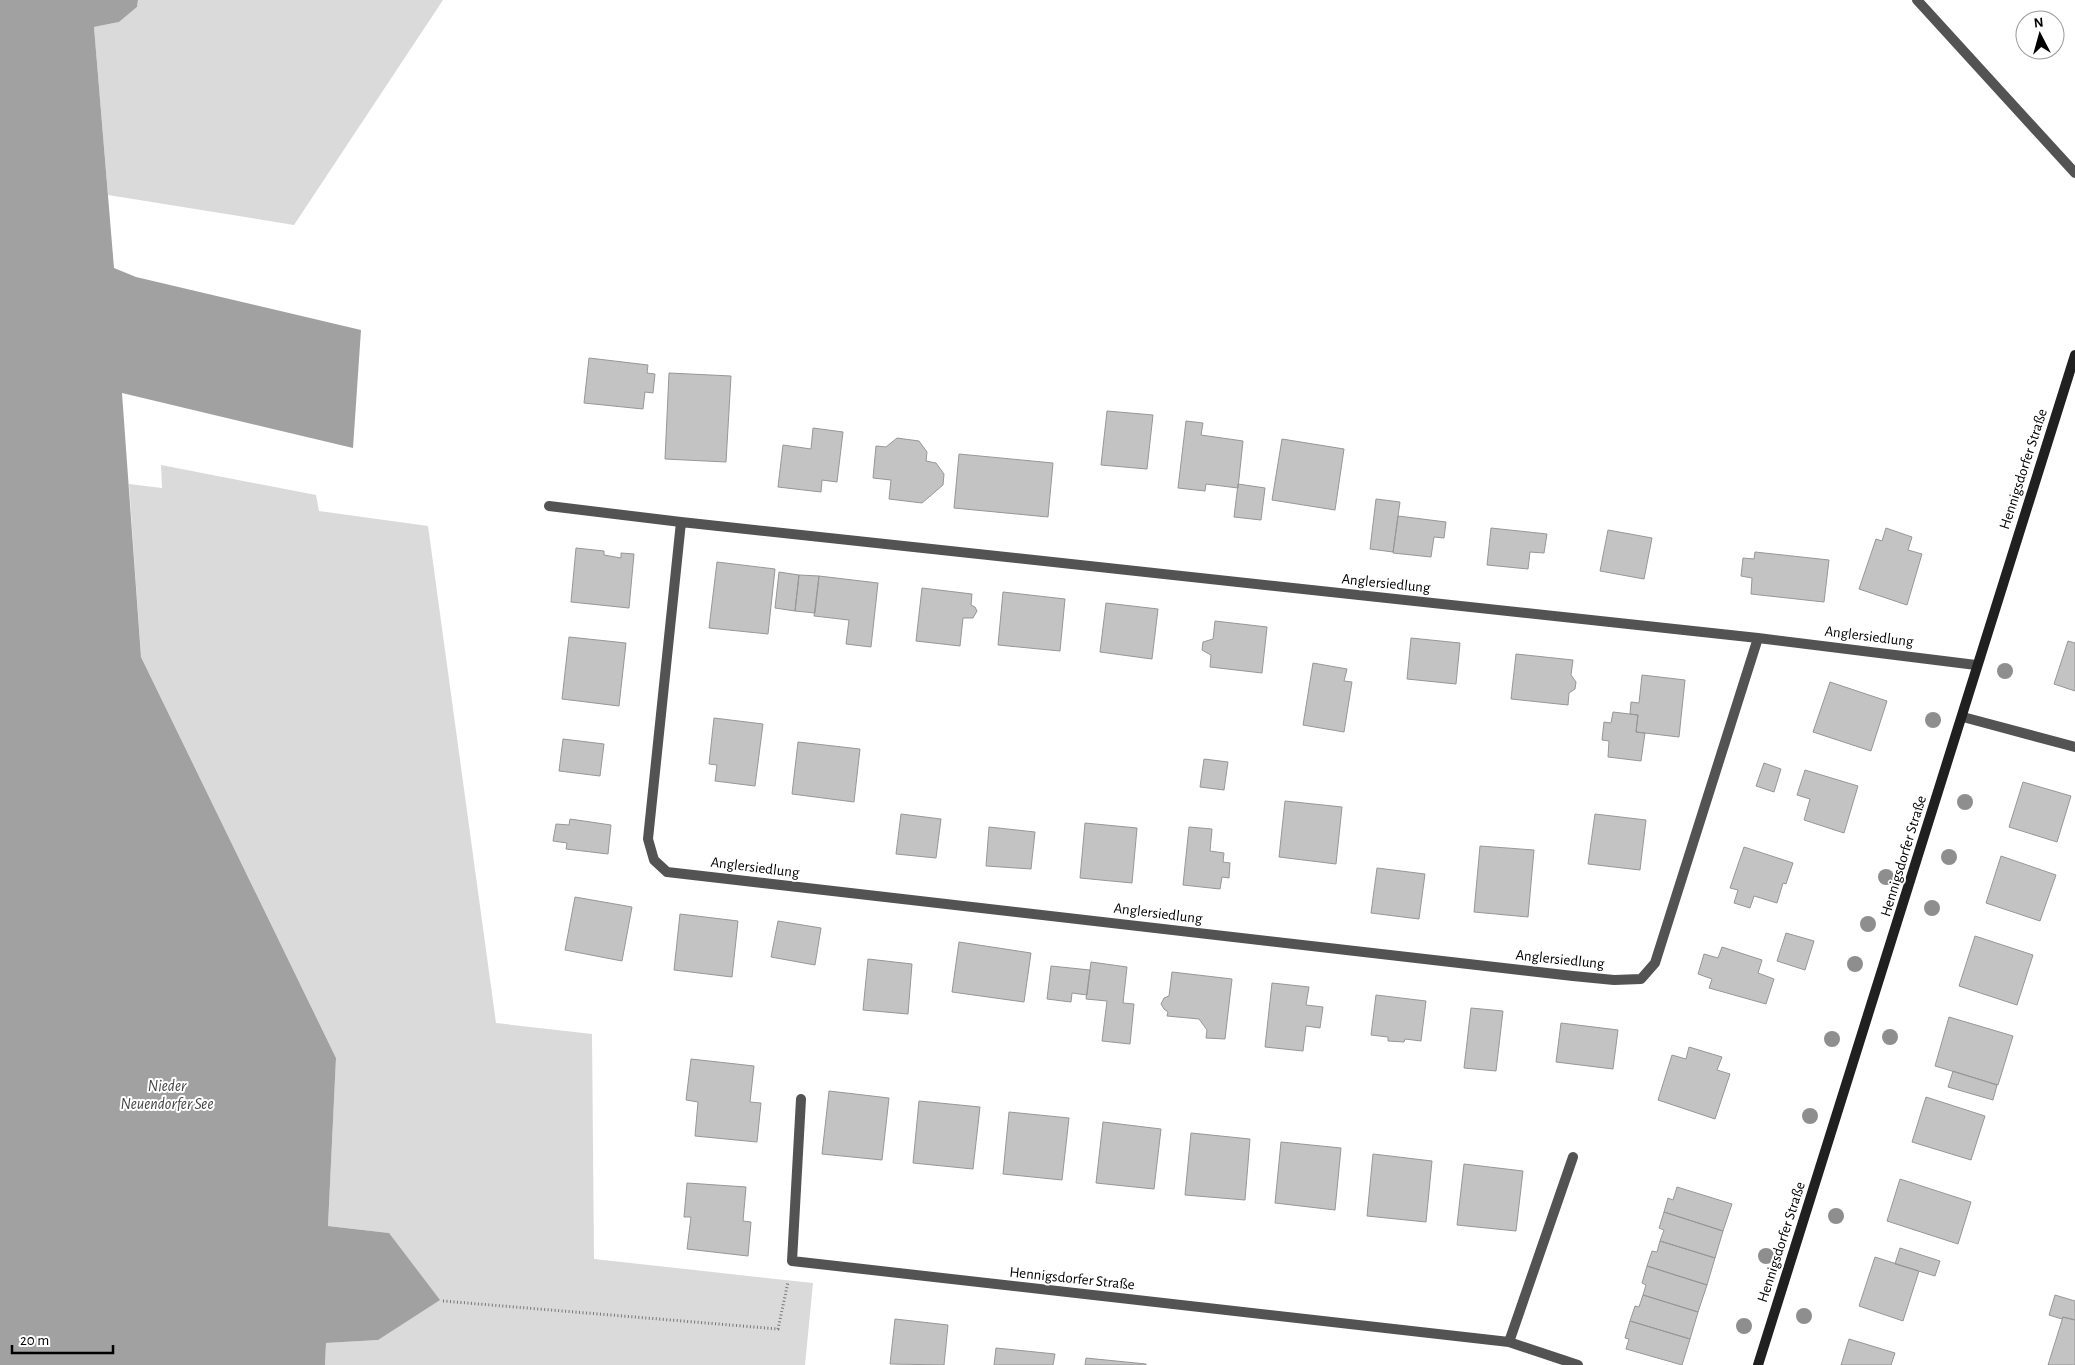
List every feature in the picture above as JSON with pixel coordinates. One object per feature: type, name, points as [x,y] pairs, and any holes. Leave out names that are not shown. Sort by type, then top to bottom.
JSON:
[{"type":"main road","name":"Hennigsdorfer Straße","points":[[1758,1365],[1963,717],[1976,665],[2075,355]]},
{"type":"street","points":[[1917,0],[2075,173]]},
{"type":"street","name":"Anglersiedlung","points":[[549,506],[681,522],[1758,638],[1976,665]]},
{"type":"street","name":"Anglersiedlung","points":[[681,522],[648,839],[654,860],[668,872],[1573,976],[1614,980],[1641,979],[1655,963],[1758,638]]},
{"type":"street","points":[[1963,717],[2075,748]]},
{"type":"street","points":[[792,1262],[802,1100]]},
{"type":"street","points":[[1509,1342],[1573,1157]]},
{"type":"street","name":"Hennigsdorfer Straße","points":[[792,1262],[1509,1342],[1578,1365]]},
{"type":"path","points":[[443,1300],[778,1329],[792,1262]]},
{"type":"shaded area","points":[[138,0],[443,0],[294,225],[108,195],[94,27],[119,22],[137,7]]},
{"type":"shaded area","points":[[161,465],[316,495],[319,511],[428,526],[496,1023],[592,1034],[594,1259],[813,1283],[805,1365],[325,1365],[326,1343],[378,1340],[389,1233],[328,1226],[336,1058],[141,657],[129,484],[162,488]]},
{"type":"water","name":"Nieder Neuendorfer See","points":[[0,0],[138,0],[137,7],[119,22],[94,27],[114,268],[136,277],[361,330],[353,448],[122,393],[141,657],[336,1058],[328,1226],[389,1233],[440,1300],[378,1340],[326,1343],[325,1365],[0,1365]]},
{"type":"building","points":[[589,358],[648,365],[647,373],[655,374],[653,393],[645,392],[643,409],[584,403]]},
{"type":"building","points":[[669,373],[731,376],[726,462],[665,459]]},
{"type":"building","points":[[1107,411],[1153,415],[1147,469],[1101,465]]},
{"type":"building","points":[[1186,421],[1203,423],[1201,435],[1243,441],[1238,488],[1206,484],[1205,491],[1178,488]]},
{"type":"building","points":[[813,428],[843,432],[837,482],[822,480],[821,492],[778,487],[783,445],[811,449]]},
{"type":"building","points":[[897,438],[919,441],[927,452],[926,461],[936,463],[944,474],[943,485],[922,503],[889,499],[891,480],[873,478],[876,446],[886,447]]},
{"type":"building","points":[[1282,439],[1344,449],[1335,510],[1272,500]]},
{"type":"building","points":[[959,454],[1053,463],[1048,517],[954,508]]},
{"type":"building","points":[[1238,484],[1265,488],[1261,520],[1234,517]]},
{"type":"building","points":[[1376,499],[1400,502],[1393,552],[1370,549]]},
{"type":"building","points":[[1398,516],[1446,522],[1444,538],[1434,537],[1431,557],[1393,553]]},
{"type":"building","points":[[1491,528],[1547,534],[1544,553],[1530,552],[1528,569],[1487,565]]},
{"type":"building","points":[[1886,528],[1912,537],[1908,550],[1922,554],[1907,605],[1859,589],[1876,539],[1882,541]]},
{"type":"building","points":[[1608,530],[1652,538],[1644,579],[1600,571]]},
{"type":"building","points":[[576,548],[604,551],[604,555],[621,558],[621,553],[634,554],[629,608],[571,602]]},
{"type":"building","points":[[1755,552],[1829,560],[1824,602],[1751,594],[1752,578],[1741,576],[1743,558],[1754,559]]},
{"type":"building","points":[[717,562],[775,569],[768,634],[709,628]]},
{"type":"building","points":[[779,572],[799,575],[795,611],[775,608]]},
{"type":"building","points":[[799,575],[819,576],[815,613],[795,611]]},
{"type":"building","points":[[819,576],[878,583],[871,647],[846,644],[849,620],[814,616]]},
{"type":"building","points":[[922,588],[972,594],[971,605],[977,611],[973,618],[963,618],[960,646],[916,641]]},
{"type":"building","points":[[1003,592],[1065,599],[1060,651],[998,645]]},
{"type":"building","points":[[1106,603],[1158,609],[1152,659],[1100,652]]},
{"type":"building","points":[[1215,621],[1267,627],[1262,673],[1210,667],[1211,655],[1202,650],[1203,642],[1213,639]]},
{"type":"building","points":[[569,637],[626,643],[619,706],[562,699]]},
{"type":"building","points":[[1411,638],[1460,643],[1456,684],[1407,679]]},
{"type":"building","points":[[2068,641],[2075,643],[2075,691],[2054,684]]},
{"type":"building","points":[[1516,654],[1573,660],[1571,675],[1576,682],[1575,689],[1569,693],[1568,705],[1511,699]]},
{"type":"building","points":[[1313,663],[1347,669],[1344,681],[1352,682],[1344,732],[1303,725]]},
{"type":"building","points":[[1642,675],[1685,680],[1679,737],[1636,732],[1638,715],[1630,714],[1631,702],[1639,703]]},
{"type":"building","points":[[1830,682],[1887,701],[1871,751],[1813,732]]},
{"type":"building","points":[[1613,712],[1638,715],[1636,732],[1645,733],[1641,761],[1608,757],[1609,741],[1602,740],[1604,722],[1611,723]]},
{"type":"building","points":[[714,718],[763,724],[755,786],[715,781],[717,765],[709,764]]},
{"type":"building","points":[[563,739],[604,744],[600,776],[559,771]]},
{"type":"building","points":[[798,742],[860,749],[854,802],[792,794]]},
{"type":"building","points":[[1204,759],[1228,762],[1224,790],[1200,787]]},
{"type":"building","points":[[1764,763],[1781,769],[1774,792],[1756,786]]},
{"type":"building","points":[[1805,770],[1858,786],[1844,833],[1804,820],[1810,799],[1797,795]]},
{"type":"building","points":[[2023,782],[2071,796],[2057,842],[2009,827]]},
{"type":"building","points":[[1285,801],[1342,807],[1336,864],[1279,857]]},
{"type":"building","points":[[901,814],[941,819],[936,858],[896,854]]},
{"type":"building","points":[[1595,814],[1646,820],[1640,870],[1588,864]]},
{"type":"building","points":[[570,819],[611,825],[608,854],[566,849],[567,843],[553,841],[556,824],[569,825]]},
{"type":"building","points":[[1085,823],[1137,828],[1132,883],[1080,878]]},
{"type":"building","points":[[989,827],[1035,832],[1031,869],[986,866]]},
{"type":"building","points":[[1189,827],[1212,829],[1210,851],[1224,853],[1223,862],[1230,863],[1229,878],[1222,877],[1220,889],[1183,885]]},
{"type":"building","points":[[1480,846],[1534,850],[1528,917],[1474,912]]},
{"type":"building","points":[[1744,847],[1793,863],[1786,884],[1783,883],[1777,903],[1754,896],[1750,908],[1734,903],[1738,890],[1730,888]]},
{"type":"building","points":[[2001,856],[2056,875],[2040,921],[1986,903]]},
{"type":"building","points":[[1377,868],[1425,874],[1419,919],[1371,913]]},
{"type":"building","points":[[575,897],[632,907],[622,961],[565,950]]},
{"type":"building","points":[[680,914],[738,921],[732,977],[674,970]]},
{"type":"building","points":[[778,921],[821,928],[815,965],[771,957]]},
{"type":"building","points":[[1786,933],[1814,941],[1805,970],[1777,961]]},
{"type":"building","points":[[1975,936],[2033,955],[2017,1005],[1959,986]]},
{"type":"building","points":[[959,942],[1031,953],[1024,1002],[952,992]]},
{"type":"building","points":[[1722,947],[1762,960],[1758,973],[1774,979],[1766,1004],[1709,988],[1712,979],[1698,974],[1704,954],[1718,958]]},
{"type":"building","points":[[868,959],[912,964],[908,1014],[863,1010]]},
{"type":"building","points":[[1091,962],[1127,967],[1123,1003],[1134,1004],[1130,1044],[1102,1041],[1107,1001],[1086,999]]},
{"type":"building","points":[[1051,966],[1090,970],[1087,995],[1072,993],[1071,1002],[1047,999]]},
{"type":"building","points":[[1172,972],[1232,979],[1225,1039],[1206,1038],[1207,1030],[1199,1019],[1167,1016],[1168,1012],[1161,1004],[1164,998],[1169,996]]},
{"type":"building","points":[[1272,983],[1309,987],[1306,1005],[1323,1007],[1320,1028],[1306,1026],[1303,1051],[1265,1047]]},
{"type":"building","points":[[1376,995],[1426,1001],[1421,1041],[1405,1039],[1404,1042],[1388,1041],[1388,1037],[1371,1035]]},
{"type":"building","points":[[1471,1008],[1503,1011],[1496,1071],[1464,1068]]},
{"type":"building","points":[[1949,1017],[2013,1036],[1998,1085],[1935,1066]]},
{"type":"building","points":[[1561,1023],[1618,1030],[1613,1069],[1556,1062]]},
{"type":"building","points":[[1689,1047],[1722,1057],[1717,1070],[1730,1074],[1715,1119],[1658,1100],[1672,1055],[1686,1059]]},
{"type":"building","points":[[691,1059],[754,1066],[750,1102],[761,1103],[757,1142],[695,1136],[698,1102],[686,1100]]},
{"type":"building","points":[[1953,1071],[1997,1085],[1993,1100],[1948,1087]]},
{"type":"building","points":[[829,1091],[889,1098],[882,1160],[822,1154]]},
{"type":"building","points":[[1926,1097],[1985,1116],[1971,1160],[1912,1142]]},
{"type":"building","points":[[919,1101],[980,1107],[973,1169],[913,1163]]},
{"type":"building","points":[[1009,1112],[1069,1118],[1062,1180],[1003,1174]]},
{"type":"building","points":[[1103,1122],[1161,1129],[1154,1189],[1096,1183]]},
{"type":"building","points":[[1191,1133],[1250,1139],[1245,1200],[1185,1195]]},
{"type":"building","points":[[1281,1142],[1341,1148],[1335,1210],[1275,1203]]},
{"type":"building","points":[[1373,1154],[1432,1161],[1426,1222],[1367,1216]]},
{"type":"building","points":[[1464,1164],[1523,1171],[1516,1231],[1457,1225]]},
{"type":"building","points":[[1900,1179],[1971,1202],[1958,1244],[1887,1221]]},
{"type":"building","points":[[687,1183],[746,1187],[743,1221],[751,1222],[748,1256],[687,1249],[691,1217],[684,1217]]},
{"type":"building","points":[[1677,1187],[1732,1204],[1723,1231],[1664,1212],[1668,1198],[1673,1200]]},
{"type":"building","points":[[1664,1212],[1723,1231],[1715,1258],[1660,1241],[1664,1230],[1659,1228]]},
{"type":"building","points":[[1660,1241],[1715,1258],[1707,1285],[1647,1266],[1652,1251],[1657,1252]]},
{"type":"building","points":[[1900,1248],[1940,1261],[1935,1276],[1895,1264]]},
{"type":"building","points":[[1875,1257],[1919,1271],[1903,1321],[1859,1306]]},
{"type":"building","points":[[1647,1266],[1707,1285],[1698,1312],[1643,1295],[1646,1285],[1642,1283]]},
{"type":"building","points":[[1643,1295],[1698,1312],[1690,1339],[1630,1321],[1635,1306],[1639,1307]]},
{"type":"building","points":[[2055,1295],[2075,1301],[2075,1320],[2049,1315]]},
{"type":"building","points":[[2063,1317],[2075,1320],[2075,1365],[2048,1365]]},
{"type":"building","points":[[895,1319],[948,1325],[944,1365],[890,1364]]},
{"type":"building","points":[[1630,1321],[1690,1339],[1682,1365],[1626,1349],[1629,1339],[1625,1338]]},
{"type":"building","points":[[1849,1339],[1895,1353],[1891,1365],[1841,1365]]},
{"type":"building","points":[[996,1348],[1055,1354],[1053,1365],[994,1365]]},
{"type":"building","points":[[1086,1358],[1146,1364],[1146,1365],[1085,1365]]}]
